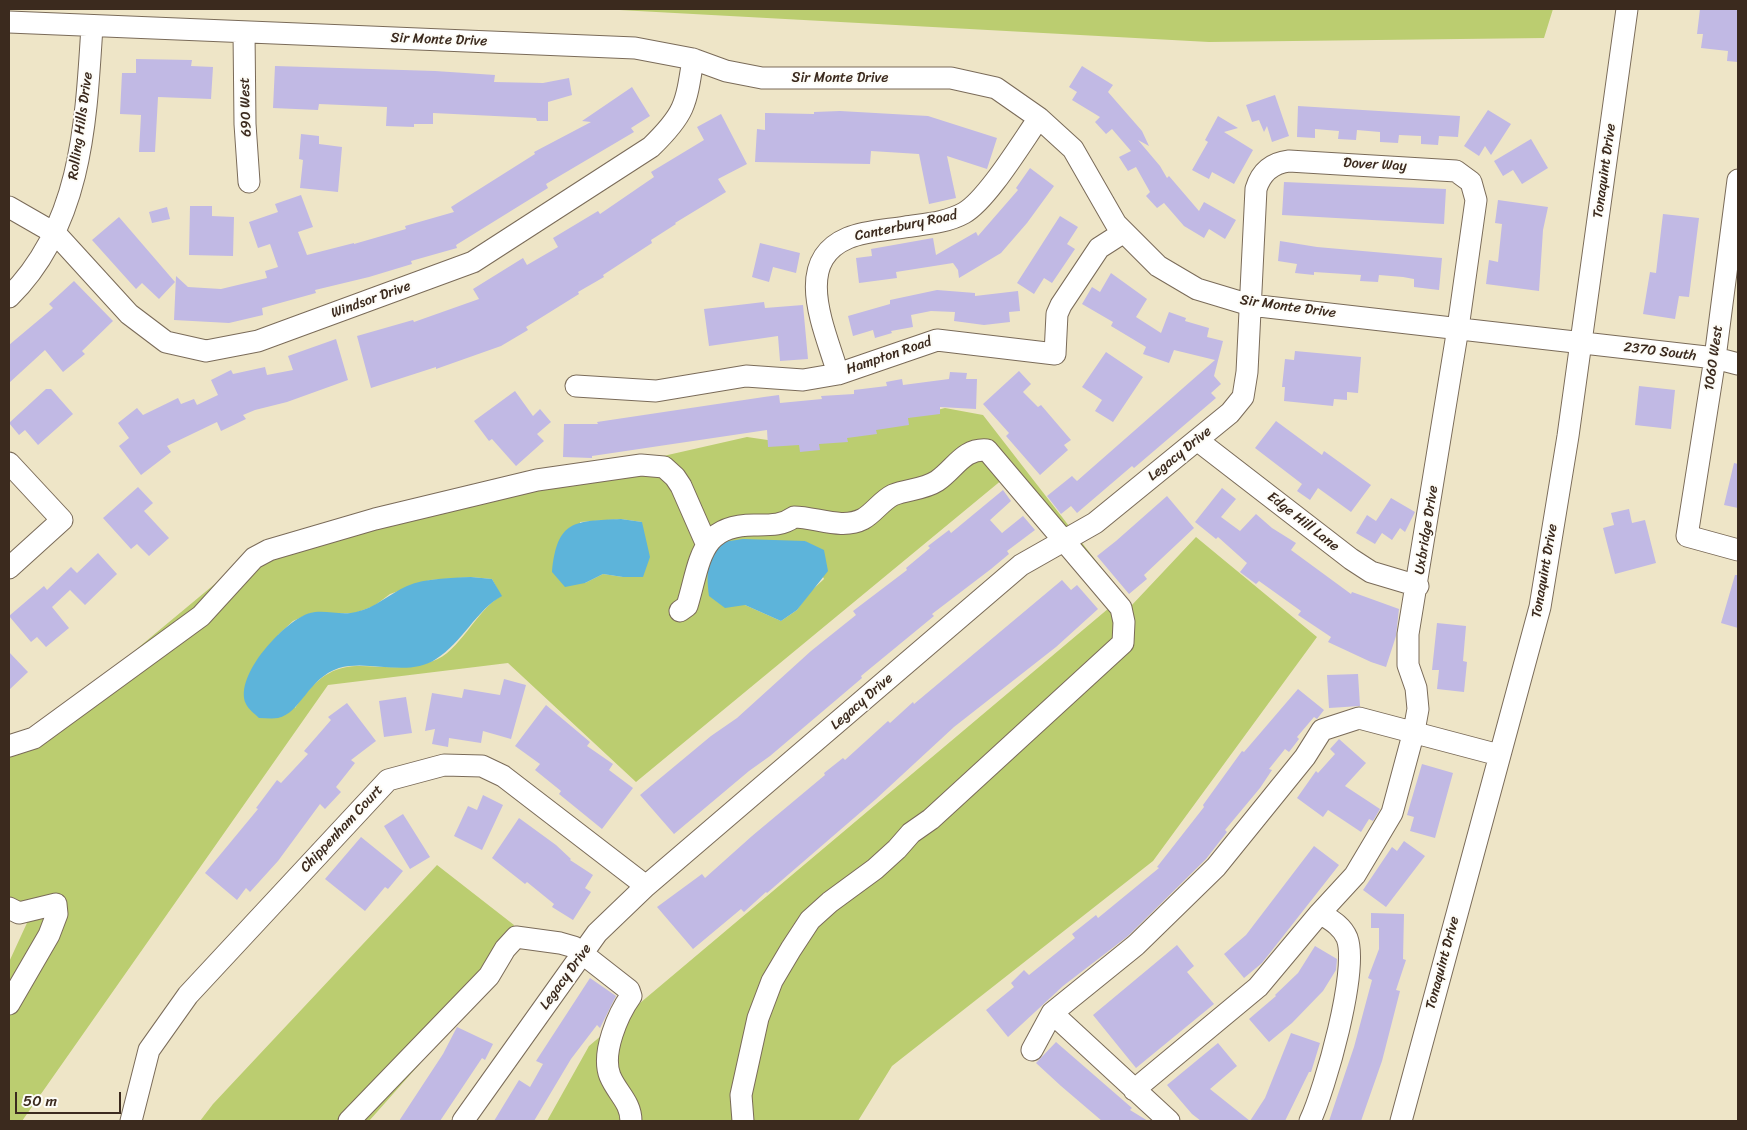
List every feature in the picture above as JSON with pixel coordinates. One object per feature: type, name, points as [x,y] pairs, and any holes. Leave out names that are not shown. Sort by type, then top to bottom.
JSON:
[{"type":"street","name":"Tonaquint Drive","points":[[1402,1121],[1540,607],[1582,343],[1627,9]]},
{"type":"street","name":"Sir Monte Drive","points":[[9,22],[635,48],[693,59],[726,71],[762,78],[951,78],[996,88],[1040,118],[1073,149],[1116,224],[1158,266],[1197,289],[1250,305],[1582,343]]},
{"type":"street","name":"Rolling Hills Drive","points":[[9,297],[26,280],[56,234],[75,182],[88,93],[92,26]]},
{"type":"street","name":"690 West","points":[[244,32],[245,124],[250,182]]},
{"type":"street","name":"Windsor Drive","points":[[9,207],[56,234],[129,314],[166,342],[206,350],[258,342],[473,262],[651,147],[674,124],[686,100],[693,59]]},
{"type":"street","name":"Canterbury Road","points":[[838,374],[815,295],[816,275],[824,257],[838,244],[849,238],[945,220],[970,209],[985,194],[1040,118]]},
{"type":"street","name":"Dover Way","points":[[1250,305],[1256,189],[1260,178],[1268,169],[1288,161],[1449,169],[1460,172],[1469,179],[1475,189],[1476,200],[1458,328]]},
{"type":"street","name":"1060 West","points":[[1738,180],[1715,358],[1687,536],[1738,550]]},
{"type":"street","name":"Hampton Road","points":[[576,386],[666,390],[746,376],[804,380],[838,374],[936,340],[1055,354],[1057,314],[1061,304],[1099,248],[1124,232]]},
{"type":"street","name":"Legacy Drive","points":[[463,1121],[597,933],[646,886],[1021,566],[1095,523],[1230,413],[1243,397],[1247,372],[1250,305]]},
{"type":"street","name":"Uxbridge Drive","points":[[1134,1090],[1258,987],[1320,913],[1355,875],[1392,813],[1418,709],[1416,688],[1408,665],[1408,634],[1418,586],[1458,328]]},
{"type":"street","name":"2370 South","points":[[1582,343],[1715,358],[1738,364]]},
{"type":"street","name":"Edge Hill Lane","points":[[1197,440],[1351,559],[1371,572],[1418,586]]},
{"type":"street","points":[[680,611],[687,606],[706,543],[720,531],[739,524],[786,523],[794,517],[844,523],[862,519],[891,496],[904,491],[924,488],[938,480],[962,457],[977,450],[987,450],[1063,542],[1121,608],[1124,622],[1123,644],[930,819],[911,833],[897,849],[810,920],[772,981],[758,1018],[741,1095],[743,1121]]},
{"type":"street","points":[[9,463],[62,520],[9,568]]},
{"type":"street","points":[[9,746],[34,738],[201,616],[254,558],[268,550],[376,519],[537,480],[641,465],[664,467],[675,477],[681,486],[706,543]]},
{"type":"street","points":[[1032,1050],[1052,1013],[1136,945],[1198,886],[1305,757],[1322,730],[1359,718],[1499,755]]},
{"type":"street","name":"Chippenham Court","points":[[131,1121],[150,1050],[188,995],[388,780],[444,765],[482,766],[503,776],[646,886]]},
{"type":"street","points":[[9,908],[19,913],[56,904],[57,914],[49,934],[9,1004]]},
{"type":"street","points":[[1310,1121],[1319,1101],[1330,1066],[1348,979],[1351,954],[1347,938],[1340,926],[1320,913]]},
{"type":"street","points":[[348,1121],[489,976],[505,949],[516,937],[560,943],[583,953],[628,990],[631,996],[622,1009],[613,1032],[608,1062],[610,1076],[626,1099],[631,1121]]},
{"type":"street","points":[[1052,1013],[1169,1121]]},
{"type":"green space","points":[[601,9],[1553,9],[1544,38],[1209,42]]},
{"type":"green space","points":[[945,408],[983,415],[1131,606],[1196,537],[1317,637],[1153,861],[892,1066],[858,1121],[547,1121],[589,1046],[1109,608],[1003,479],[636,782],[508,663],[328,685],[22,1121],[9,1121],[9,962],[32,912],[9,903],[9,743],[25,742],[258,548],[747,437],[802,445]],"holes":[[[621,519],[642,522],[623,577],[603,574],[585,583],[580,522]],[[784,541],[805,541],[824,579],[809,593],[797,610],[781,621],[745,605]],[[471,577],[492,579],[501,596],[492,602],[451,649],[433,661],[411,666],[358,666],[343,668],[328,674],[312,687],[295,708],[278,635],[293,621],[311,613],[355,613],[374,606],[390,594],[430,580]]]},
{"type":"green space","points":[[437,865],[514,925],[456,1023],[369,1121],[200,1121],[213,1104]]},
{"type":"water","points":[[621,519],[642,522],[650,557],[643,577],[603,574],[585,583],[565,587],[552,572],[558,542],[564,533],[580,523]]},
{"type":"water","points":[[743,539],[805,541],[824,550],[828,571],[797,610],[781,621],[745,605],[725,608],[709,596],[709,567],[714,555],[723,542]]},
{"type":"water","points":[[471,577],[492,579],[502,596],[485,609],[454,644],[436,659],[413,667],[363,665],[339,668],[320,679],[293,709],[286,715],[278,718],[259,718],[247,706],[244,692],[247,679],[254,665],[275,637],[300,618],[315,612],[350,613],[363,610],[400,589],[422,581]]},
{"type":"building","points":[[1700,9],[1738,9],[1738,62],[1727,61],[1728,51],[1701,48],[1703,34],[1697,34]]},
{"type":"building","points":[[136,59],[192,60],[191,66],[213,67],[211,99],[158,97],[155,152],[139,152],[141,115],[120,114],[122,73],[136,73]]},
{"type":"building","points":[[275,66],[435,71],[495,75],[494,82],[543,83],[569,78],[572,95],[548,102],[548,121],[537,121],[536,118],[433,113],[433,124],[414,124],[414,127],[386,126],[387,107],[319,104],[318,110],[273,108]]},
{"type":"building","points":[[1082,66],[1113,85],[1108,92],[1142,131],[1149,146],[1138,140],[1160,166],[1167,178],[1169,176],[1199,211],[1204,202],[1236,220],[1225,239],[1209,229],[1204,238],[1184,226],[1164,203],[1157,208],[1146,196],[1150,192],[1136,167],[1128,171],[1119,157],[1131,151],[1112,129],[1106,134],[1095,122],[1100,117],[1072,100],[1077,92],[1069,87]]},
{"type":"building","points":[[632,87],[650,116],[631,128],[634,132],[546,184],[548,188],[456,245],[457,248],[411,261],[412,264],[315,290],[316,293],[262,308],[263,315],[229,323],[174,320],[176,276],[188,287],[221,289],[267,278],[265,271],[278,267],[270,244],[258,248],[249,222],[278,212],[275,204],[301,195],[313,227],[298,232],[307,255],[406,229],[405,226],[454,212],[451,207],[535,154],[534,152],[591,122],[582,121]]},
{"type":"building","points":[[1275,95],[1289,136],[1272,142],[1267,126],[1264,132],[1259,120],[1252,122],[1246,105]]},
{"type":"building","points":[[1298,106],[1460,116],[1458,137],[1439,136],[1438,145],[1421,144],[1421,136],[1399,135],[1398,143],[1380,142],[1380,132],[1357,130],[1356,140],[1338,139],[1339,131],[1315,129],[1315,138],[1297,137]]},
{"type":"building","points":[[1488,110],[1511,124],[1491,155],[1485,146],[1479,156],[1464,146]]},
{"type":"building","points":[[840,111],[928,116],[997,138],[987,169],[947,156],[956,198],[929,204],[919,154],[871,151],[870,164],[755,162],[757,129],[765,130],[765,113],[814,114],[814,112]]},
{"type":"building","points":[[721,114],[747,164],[718,179],[726,192],[675,223],[651,240],[652,243],[603,275],[604,277],[578,292],[579,294],[526,327],[528,330],[501,346],[436,369],[436,367],[371,388],[357,336],[413,320],[414,322],[479,299],[473,289],[523,258],[527,265],[558,247],[553,238],[598,211],[600,214],[654,177],[651,172],[704,140],[697,127]]},
{"type":"building","points":[[1218,116],[1238,128],[1224,132],[1253,150],[1234,184],[1212,172],[1209,179],[1192,170],[1208,142],[1205,140]]},
{"type":"building","points":[[301,134],[319,136],[319,144],[342,147],[338,192],[300,188],[303,160],[299,159]]},
{"type":"building","points":[[1531,139],[1548,168],[1522,184],[1513,170],[1503,176],[1494,161]]},
{"type":"building","points":[[1030,168],[1054,186],[1027,223],[1001,253],[959,278],[958,270],[953,263],[896,272],[897,278],[859,283],[856,258],[872,256],[871,249],[933,238],[936,255],[976,232],[978,236],[1018,190],[1016,188]]},
{"type":"building","points":[[1284,182],[1446,189],[1444,224],[1282,215]]},
{"type":"building","points":[[1498,200],[1548,207],[1543,230],[1539,291],[1486,284],[1489,260],[1498,262],[1502,224],[1495,223]]},
{"type":"building","points":[[190,206],[212,206],[212,216],[234,217],[233,256],[189,255]]},
{"type":"building","points":[[167,207],[170,219],[152,223],[149,212]]},
{"type":"building","points":[[1663,214],[1699,218],[1689,297],[1679,296],[1675,319],[1643,314],[1650,272],[1656,273]]},
{"type":"building","points":[[1060,216],[1078,227],[1067,244],[1075,249],[1052,283],[1044,278],[1034,294],[1017,283]]},
{"type":"building","points":[[119,217],[175,282],[159,299],[142,283],[136,289],[92,240]]},
{"type":"building","points":[[1280,241],[1317,247],[1442,258],[1439,290],[1414,287],[1414,279],[1403,277],[1379,275],[1378,282],[1360,281],[1361,275],[1314,272],[1314,275],[1295,273],[1297,264],[1278,261]]},
{"type":"building","points":[[760,243],[800,253],[796,273],[773,267],[769,282],[752,277]]},
{"type":"building","points":[[1111,273],[1147,299],[1136,317],[1161,333],[1169,312],[1186,318],[1185,321],[1209,328],[1207,337],[1223,341],[1214,376],[1221,384],[1211,393],[1216,398],[1134,468],[1132,466],[1077,513],[1071,506],[1061,514],[1047,496],[1072,476],[1077,481],[1215,360],[1174,350],[1169,363],[1143,354],[1146,347],[1111,326],[1113,322],[1082,304],[1092,287],[1100,292]]},
{"type":"building","points":[[74,281],[113,321],[82,351],[85,354],[63,372],[45,350],[9,383],[9,345],[53,308],[49,304]]},
{"type":"building","points":[[937,290],[975,293],[975,296],[1018,291],[1020,311],[1009,312],[1010,322],[984,325],[954,321],[955,312],[931,311],[911,315],[913,327],[891,331],[892,333],[875,338],[873,330],[853,336],[848,316],[890,304],[890,300]]},
{"type":"building","points":[[764,302],[765,308],[803,305],[808,359],[780,361],[778,336],[709,346],[704,309]]},
{"type":"building","points":[[336,339],[348,380],[287,402],[255,410],[243,415],[246,419],[221,431],[217,422],[167,446],[171,452],[141,475],[119,446],[129,438],[118,423],[137,408],[143,415],[178,398],[181,404],[194,399],[197,405],[218,395],[211,380],[231,370],[233,374],[265,367],[267,375],[293,370],[288,356]]},
{"type":"building","points":[[1295,351],[1361,357],[1358,393],[1347,392],[1347,400],[1334,399],[1333,406],[1284,401],[1285,387],[1282,387],[1285,359],[1294,360]]},
{"type":"building","points":[[1106,352],[1143,377],[1113,422],[1095,411],[1102,400],[1082,387]]},
{"type":"building","points":[[1019,371],[1031,384],[1023,392],[1038,407],[1041,405],[1071,440],[1064,445],[1068,450],[1040,475],[1006,436],[1009,433],[983,404]]},
{"type":"building","points":[[950,372],[967,373],[966,379],[977,379],[976,409],[940,407],[940,414],[908,418],[909,425],[876,430],[877,434],[847,438],[848,442],[819,444],[820,450],[800,452],[799,445],[768,447],[767,430],[592,456],[592,458],[563,457],[564,424],[598,424],[597,422],[779,395],[780,403],[822,399],[821,396],[854,394],[854,390],[887,386],[886,382],[902,379],[903,385],[949,379]]},
{"type":"building","points":[[1639,386],[1675,390],[1671,429],[1635,425]]},
{"type":"building","points":[[46,389],[51,389],[73,414],[38,445],[25,430],[19,435],[9,423]]},
{"type":"building","points":[[515,391],[533,416],[540,409],[551,422],[537,434],[544,441],[516,466],[492,439],[489,441],[474,421]]},
{"type":"building","points":[[1276,421],[1322,455],[1324,451],[1371,485],[1351,512],[1318,488],[1310,500],[1297,491],[1302,484],[1255,448]]},
{"type":"building","points":[[1734,463],[1738,464],[1738,508],[1724,505]]},
{"type":"building","points":[[138,487],[153,503],[144,511],[169,538],[149,556],[137,544],[131,549],[103,518]]},
{"type":"building","points":[[1222,488],[1236,499],[1221,517],[1240,531],[1256,514],[1272,528],[1296,543],[1291,550],[1351,594],[1352,592],[1399,609],[1396,636],[1386,667],[1328,642],[1331,637],[1298,615],[1301,611],[1259,581],[1256,584],[1240,572],[1247,563],[1218,537],[1216,539],[1195,522]]},
{"type":"building","points":[[1003,490],[1011,501],[990,520],[1002,533],[1023,516],[1035,530],[1007,551],[1009,554],[991,569],[932,614],[934,616],[861,676],[862,678],[770,756],[749,771],[674,834],[640,795],[711,736],[737,718],[811,651],[856,615],[853,611],[907,570],[906,568],[930,548],[928,546],[949,530],[951,533]]},
{"type":"building","points":[[1167,496],[1194,528],[1144,575],[1147,579],[1129,594],[1097,556]]},
{"type":"building","points":[[1391,498],[1415,512],[1405,532],[1400,528],[1392,540],[1382,533],[1375,544],[1356,533],[1367,515],[1376,521]]},
{"type":"building","points":[[1629,509],[1632,523],[1645,520],[1656,563],[1615,574],[1603,528],[1614,525],[1611,513]]},
{"type":"building","points":[[98,553],[117,574],[85,605],[70,590],[52,607],[69,628],[46,647],[37,637],[31,642],[9,616],[44,586],[47,590],[71,567],[77,573]]},
{"type":"building","points":[[1735,575],[1738,575],[1738,628],[1721,623]]},
{"type":"building","points":[[1062,580],[1071,590],[1077,585],[1098,609],[1056,647],[954,727],[876,799],[767,893],[744,912],[741,909],[693,949],[657,907],[702,874],[705,878],[825,775],[824,773],[843,758],[845,760],[888,721],[890,723],[913,702],[914,704]]},
{"type":"building","points":[[1437,623],[1466,626],[1463,661],[1467,662],[1464,692],[1437,689],[1439,670],[1432,670]]},
{"type":"building","points":[[9,652],[28,672],[9,690]]},
{"type":"building","points":[[1358,674],[1360,706],[1329,708],[1327,675]]},
{"type":"building","points":[[504,679],[526,685],[511,739],[483,731],[481,743],[449,738],[448,747],[432,744],[435,729],[425,731],[432,693],[462,698],[464,689],[500,695]]},
{"type":"building","points":[[1298,689],[1324,710],[1317,719],[1314,717],[1297,737],[1299,739],[1289,752],[1285,749],[1269,769],[1272,770],[1260,788],[1225,830],[1227,832],[1206,859],[1128,936],[1063,986],[1008,1037],[986,1010],[1014,987],[1011,983],[1024,970],[1029,975],[1075,938],[1072,934],[1096,915],[1098,918],[1159,868],[1157,867],[1204,807],[1203,805],[1242,751],[1244,752]]},
{"type":"building","points":[[406,697],[412,733],[384,737],[379,701]]},
{"type":"building","points":[[347,703],[376,741],[351,760],[355,763],[336,787],[341,792],[325,809],[320,804],[278,861],[250,892],[246,888],[237,900],[205,873],[258,809],[256,808],[277,780],[281,783],[308,754],[304,751],[331,720],[328,717]]},
{"type":"building","points":[[546,705],[590,742],[587,746],[613,764],[609,770],[633,788],[602,829],[559,794],[561,791],[535,770],[540,764],[515,746]]},
{"type":"building","points":[[1339,739],[1366,763],[1345,786],[1380,809],[1373,821],[1369,819],[1361,832],[1328,810],[1323,817],[1297,798],[1316,771],[1318,773],[1335,754],[1330,749]]},
{"type":"building","points":[[1422,764],[1453,773],[1435,838],[1410,831],[1414,817],[1407,815]]},
{"type":"building","points":[[483,795],[503,805],[482,850],[454,836],[468,806],[477,810]]},
{"type":"building","points":[[403,814],[430,857],[410,869],[384,826]]},
{"type":"building","points":[[519,818],[556,845],[570,860],[593,875],[585,888],[591,892],[573,920],[552,907],[554,904],[527,882],[525,884],[492,858]]},
{"type":"building","points":[[361,837],[403,871],[388,889],[385,887],[365,911],[325,879]]},
{"type":"building","points":[[1404,841],[1425,856],[1386,907],[1363,890],[1392,847],[1397,851]]},
{"type":"building","points":[[1314,846],[1339,865],[1262,963],[1244,978],[1224,954],[1246,935]]},
{"type":"building","points":[[1371,913],[1404,914],[1403,959],[1406,960],[1396,990],[1400,991],[1382,1061],[1361,1121],[1329,1121],[1354,1047],[1372,980],[1368,978],[1379,949],[1379,928],[1371,928]]},
{"type":"building","points":[[1177,945],[1194,966],[1187,972],[1214,1004],[1136,1068],[1093,1015]]},
{"type":"building","points":[[1315,946],[1337,959],[1336,970],[1323,991],[1292,1023],[1269,1042],[1249,1019],[1276,996],[1298,973]]},
{"type":"building","points":[[590,978],[616,996],[600,1028],[597,1025],[571,1059],[534,1121],[494,1121],[519,1080],[530,1087],[543,1064],[536,1061]]},
{"type":"building","points":[[457,1027],[493,1044],[485,1060],[482,1058],[440,1121],[399,1121],[443,1054]]},
{"type":"building","points":[[1291,1033],[1320,1043],[1311,1072],[1309,1072],[1285,1121],[1250,1121],[1265,1098]]},
{"type":"building","points":[[1056,1042],[1132,1108],[1130,1110],[1148,1121],[1102,1121],[1061,1086],[1036,1063]]},
{"type":"building","points":[[1218,1043],[1237,1066],[1210,1089],[1250,1121],[1201,1121],[1192,1114],[1167,1085]]}]
